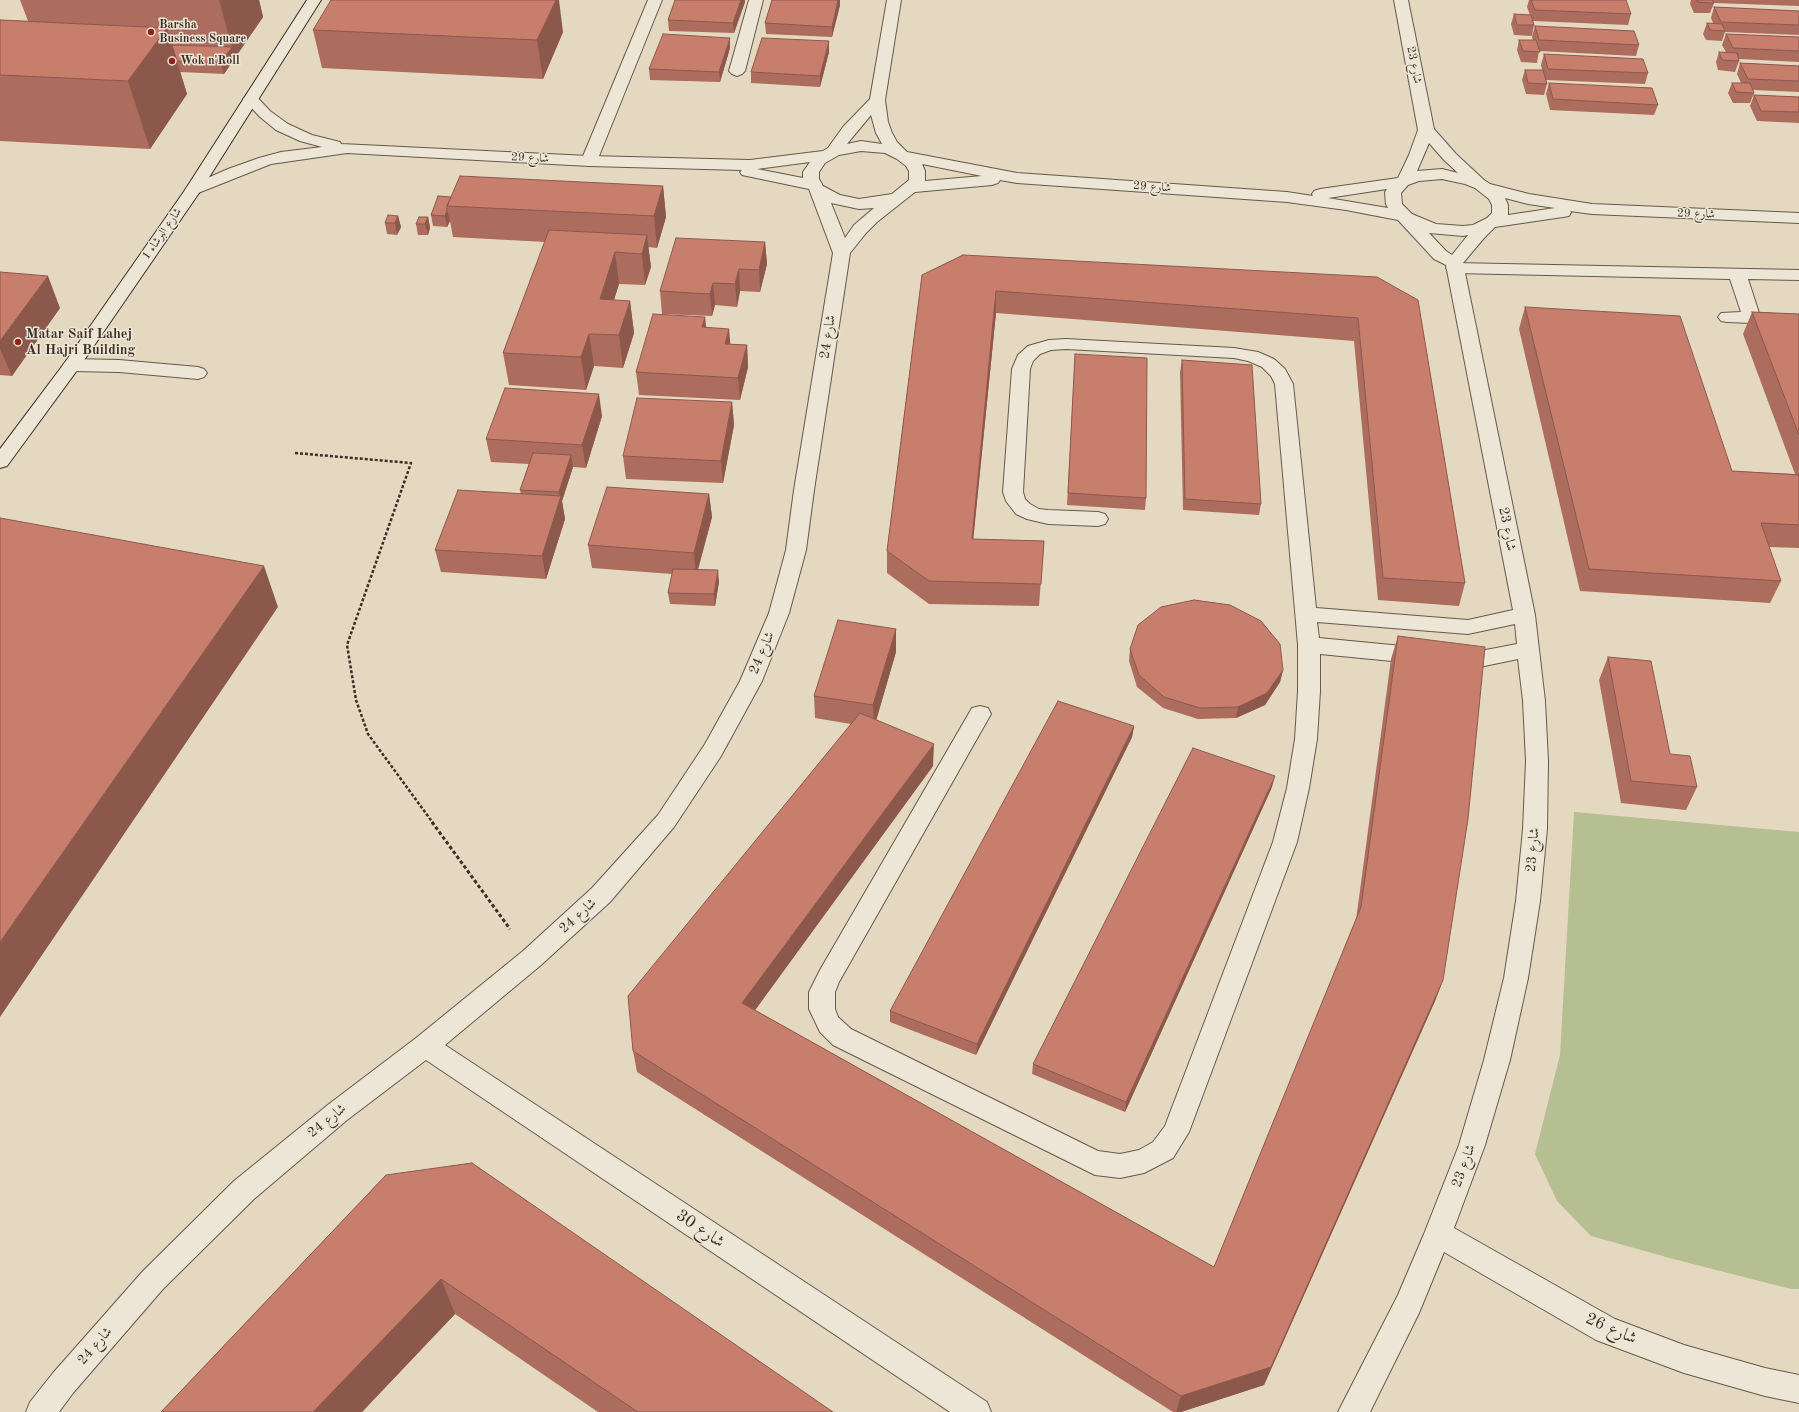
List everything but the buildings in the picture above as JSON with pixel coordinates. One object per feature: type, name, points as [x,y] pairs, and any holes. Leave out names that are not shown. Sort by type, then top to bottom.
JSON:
[{"type":"street","name":"شارع البرشاء 1","points":[[0,462],[72,365],[193,190],[314,0]]},
{"type":"street","points":[[589,161],[655,0]]},
{"type":"street","points":[[737,71],[756,0]]},
{"type":"street","points":[[894,0],[877,100],[879,116],[884,133],[890,144],[912,163],[917,171],[917,181],[911,188]]},
{"type":"street","name":"شارع 23","points":[[1401,0],[1426,130],[1418,155],[1404,181],[1393,192],[1394,204],[1406,217]]},
{"type":"street","name":"شارع 29","points":[[251,99],[273,121],[293,133],[347,148]]},
{"type":"street","points":[[842,253],[811,179],[811,172],[819,160],[830,153],[877,100]]},
{"type":"street","points":[[1426,130],[1450,157],[1496,196],[1500,205],[1500,214],[1491,224],[1478,234],[1455,266]]},
{"type":"street","name":"شارع 29","points":[[193,190],[234,172],[265,161],[299,154],[347,148],[589,161],[750,165],[830,153],[861,146],[881,148],[902,155],[1017,178],[1286,197],[1346,205],[1406,217],[1433,229],[1448,231],[1470,230],[1491,224],[1592,209]]},
{"type":"street","name":"شارع 29","points":[[713,164],[815,187],[825,195],[846,202],[873,203],[897,198]]},
{"type":"street","name":"شارع 29","points":[[1286,197],[1404,181],[1416,176],[1442,174],[1470,180],[1484,186],[1528,198],[1592,209],[1799,218]]},
{"type":"street","name":"شارع 29","points":[[911,188],[1017,178]]},
{"type":"street","name":"شارع 24","points":[[41,1412],[63,1383],[153,1280],[244,1190],[338,1112],[425,1046],[532,958],[601,895],[666,821],[713,750],[751,680],[779,614],[796,550],[804,490],[842,253],[860,229],[871,218],[911,188]]},
{"type":"street","points":[[1406,217],[1440,255],[1455,266],[1799,275]]},
{"type":"street","name":"شارع 23","points":[[1353,1412],[1366,1390],[1409,1303],[1438,1234],[1472,1145],[1497,1060],[1519,963],[1528,901],[1535,829],[1537,761],[1524,615],[1455,266]]},
{"type":"street","points":[[1737,273],[1751,318]]},
{"type":"street","points":[[1727,317],[1791,319]]},
{"type":"street","points":[[980,714],[829,977],[822,992],[822,1009],[829,1024],[842,1037],[1095,1163],[1120,1166],[1144,1161],[1163,1150],[1176,1132],[1285,842],[1298,788],[1306,739],[1309,691],[1309,645],[1284,384],[1279,373],[1268,362],[1252,356],[1234,353],[1066,344],[1049,345],[1034,350],[1024,359],[1021,369],[1013,492],[1016,501],[1023,509],[1034,514],[1048,517],[1098,519]]},
{"type":"street","points":[[72,365],[119,366],[198,373]]},
{"type":"street","points":[[1305,614],[1468,627],[1524,615]]},
{"type":"street","points":[[1309,645],[1470,661],[1528,649]]},
{"type":"street","name":"شارع 30","points":[[425,1046],[976,1412]]},
{"type":"street","name":"شارع 26","points":[[1438,1234],[1606,1330],[1684,1359],[1765,1382],[1799,1389]]},
{"type":"path","points":[[295,453],[411,464],[347,644],[356,700],[368,734],[532,958]]},
{"type":"green space","points":[[1574,812],[1799,832],[1799,1289],[1791,1289],[1677,1260],[1591,1236],[1557,1201],[1535,1154],[1560,1055]]},
{"type":"place","name":"Barsha Business Square","points":[[151,32]]},
{"type":"place","name":"Wok n'Roll","points":[[172,61]]},
{"type":"place","name":"Matar Saif Lahej Al Hajri Building","points":[[18,342]]}]
